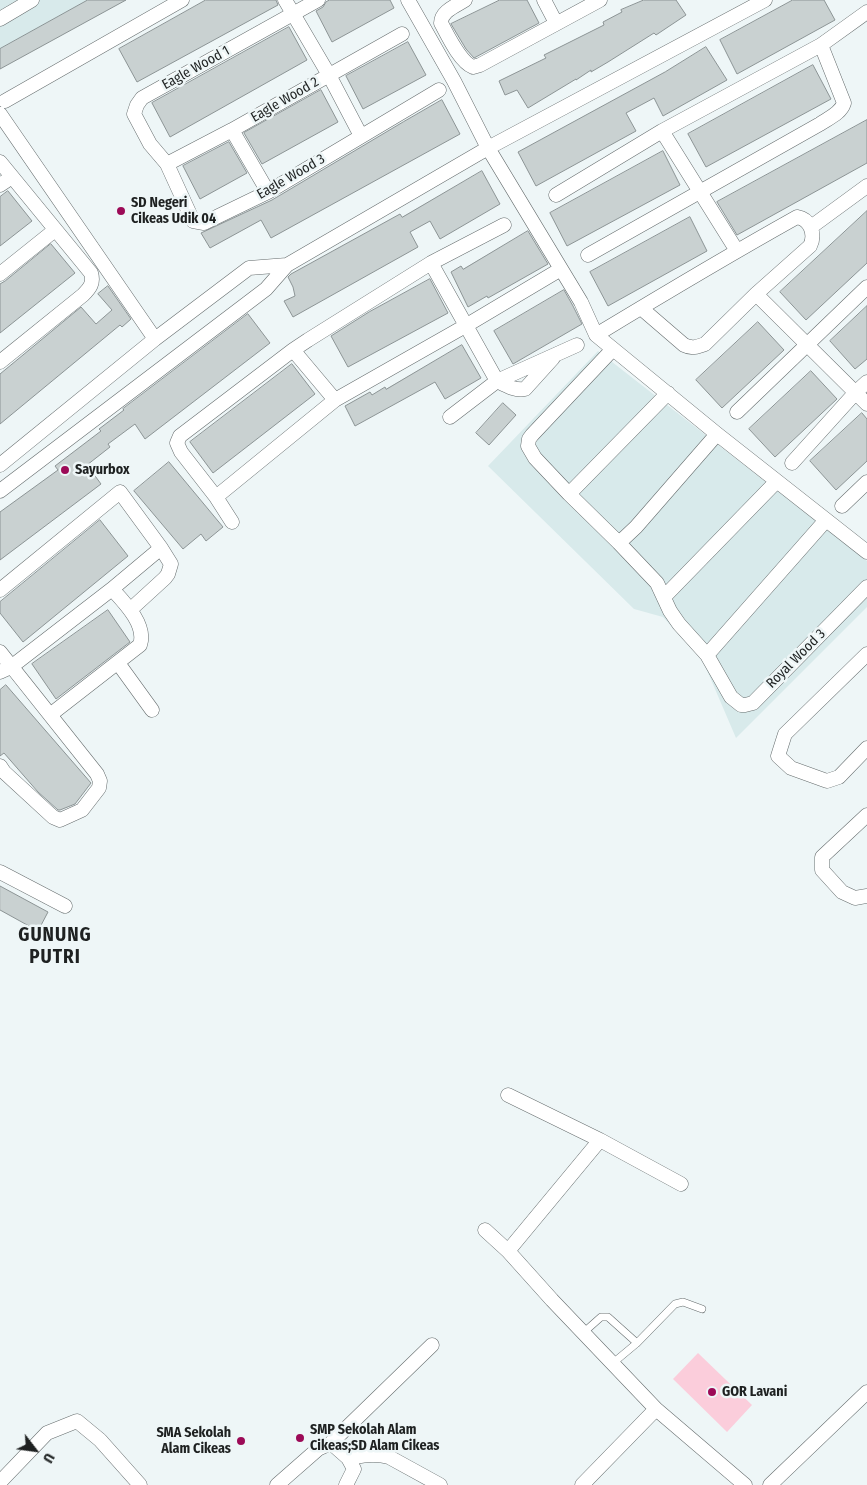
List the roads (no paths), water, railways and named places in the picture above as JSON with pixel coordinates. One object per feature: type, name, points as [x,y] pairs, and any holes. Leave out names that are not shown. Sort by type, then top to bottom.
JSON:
[{"type":"street","points":[[0,19],[32,0]]},
{"type":"street","points":[[154,338],[3,107],[182,0]]},
{"type":"street","points":[[285,0],[361,136]]},
{"type":"street","name":"Eagle Wood 1","points":[[167,164],[150,144],[134,114],[139,101],[318,0]]},
{"type":"street","points":[[408,0],[454,81],[488,148],[581,302],[596,335],[716,434],[867,552]]},
{"type":"street","points":[[465,0],[445,12],[440,18],[440,23],[463,60],[473,67],[600,0]]},
{"type":"street","points":[[544,0],[556,23]]},
{"type":"street","points":[[0,490],[266,290],[287,265],[488,148],[765,0]]},
{"type":"street","points":[[556,195],[662,131],[821,45],[867,12]]},
{"type":"street","name":"Eagle Wood 2","points":[[167,164],[232,130],[402,34]]},
{"type":"street","points":[[588,255],[820,124],[843,108],[844,103],[821,45]]},
{"type":"street","name":"Eagle Wood 3","points":[[167,164],[193,221],[204,223],[268,192],[439,90]]},
{"type":"street","points":[[232,130],[268,192]]},
{"type":"street","points":[[662,131],[737,251]]},
{"type":"street","points":[[0,162],[91,273],[93,279],[91,285],[82,295],[0,362]]},
{"type":"street","points":[[0,186],[12,177]]},
{"type":"street","points":[[811,227],[867,186]]},
{"type":"street","points":[[596,335],[641,308],[737,251],[797,217],[805,220],[811,227],[813,237],[810,246],[756,294],[705,344],[696,348],[684,346],[641,308]]},
{"type":"street","points":[[232,522],[181,452],[177,443],[180,436],[293,350],[431,263],[504,225]]},
{"type":"street","points":[[0,274],[55,230]]},
{"type":"street","points":[[431,263],[496,381],[514,389],[525,389],[556,354]]},
{"type":"street","points":[[0,465],[154,338],[249,268],[287,265]]},
{"type":"street","points":[[216,498],[334,400],[561,269]]},
{"type":"street","points":[[737,412],[867,287]]},
{"type":"street","points":[[756,294],[867,404]]},
{"type":"street","points":[[450,417],[496,381],[577,345]]},
{"type":"street","points":[[613,349],[529,439],[529,450],[569,494],[657,583],[670,611],[679,624],[707,655],[826,520]]},
{"type":"street","points":[[293,350],[334,400]]},
{"type":"street","points":[[792,463],[867,382]]},
{"type":"street","points":[[569,494],[668,393]]},
{"type":"street","points":[[619,543],[636,527],[716,434]]},
{"type":"street","points":[[664,597],[776,482]]},
{"type":"street","points":[[842,506],[867,482]]},
{"type":"street","points":[[0,590],[120,492],[171,564],[168,574],[130,610]]},
{"type":"street","points":[[6,670],[161,548]]},
{"type":"street","name":"Royal Wood 3","points":[[707,655],[731,697],[738,703],[745,705],[752,703],[867,587]]},
{"type":"street","points":[[50,715],[141,643],[141,631],[130,610],[112,588]]},
{"type":"street","points":[[0,652],[6,670],[50,715],[97,774],[100,781],[99,788],[82,810],[60,820],[53,817],[4,772],[0,766]]},
{"type":"street","points":[[867,654],[785,734],[778,756],[791,768],[827,781],[839,777],[867,748]]},
{"type":"street","points":[[118,662],[152,710]]},
{"type":"street","points":[[867,815],[822,857],[822,870],[842,892],[855,898],[867,896]]},
{"type":"street","points":[[0,872],[64,906]]},
{"type":"street","points":[[508,1095],[600,1140],[680,1184]]},
{"type":"street","points":[[508,1251],[600,1140]]},
{"type":"street","points":[[485,1230],[508,1251],[656,1409],[745,1485]]},
{"type":"street","points":[[276,1485],[318,1449],[331,1443],[432,1345]]},
{"type":"street","points":[[770,1485],[867,1392]]},
{"type":"street","points":[[582,1485],[656,1409]]},
{"type":"street","points":[[0,1482],[47,1433],[76,1421],[100,1440],[140,1485]]},
{"type":"street","points":[[331,1443],[348,1458],[354,1469],[346,1485]]},
{"type":"street","points":[[348,1458],[381,1454],[440,1485]]},
{"type":"lane","points":[[613,1363],[637,1343],[675,1304],[683,1302],[702,1309]]},
{"type":"lane","points":[[583,1333],[601,1317],[608,1317],[637,1343]]},
{"type":"place","name":"SD Negeri Cikeas Udik 04","points":[[121,211]]},
{"type":"place","name":"Sayurbox","points":[[65,470]]},
{"type":"place","name":"GOR Lavani","points":[[712,1392]]},
{"type":"place","name":"SMP Sekolah Alam Cikeas;SD Alam Cikeas","points":[[300,1438]]},
{"type":"place","name":"SMA Sekolah Alam Cikeas","points":[[241,1441]]},
{"type":"district","name":"GUNUNG PUTRI","points":[[55,947]]}]
